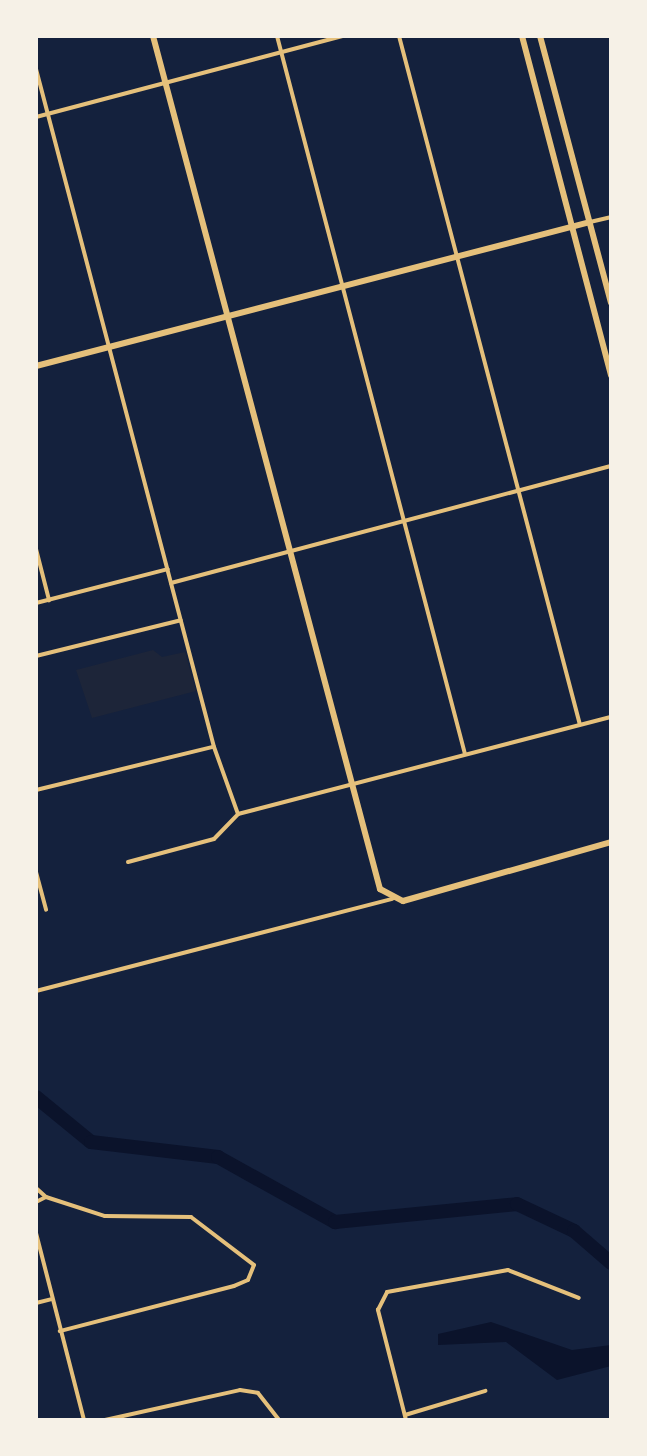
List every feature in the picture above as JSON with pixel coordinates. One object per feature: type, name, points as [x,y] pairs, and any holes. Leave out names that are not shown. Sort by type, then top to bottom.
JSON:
[{"type":"street","points":[[153,36],[380,889],[392,899]]},
{"type":"street","points":[[277,36],[465,754]]},
{"type":"street","points":[[36,117],[342,36]]},
{"type":"street","points":[[399,36],[453,256],[519,489],[580,725]]},
{"type":"street","points":[[522,36],[611,376]]},
{"type":"street","points":[[540,36],[611,303]]},
{"type":"street","points":[[36,69],[214,747],[238,814]]},
{"type":"street","points":[[36,366],[611,217]]},
{"type":"street","points":[[171,583],[611,466]]},
{"type":"street","points":[[36,549],[49,600]]},
{"type":"street","points":[[36,603],[168,569]]},
{"type":"street","points":[[36,656],[181,620]]},
{"type":"street","points":[[128,862],[214,839],[238,814],[611,717]]},
{"type":"street","points":[[36,790],[214,747]]},
{"type":"street","points":[[36,991],[611,842]]},
{"type":"street","points":[[36,872],[46,910]]},
{"type":"street","points":[[36,1188],[46,1197],[105,1216],[191,1217],[248,1256],[253,1274],[234,1286],[60,1331]]},
{"type":"street","points":[[36,1202],[46,1197]]},
{"type":"street","points":[[36,1233],[84,1420]]},
{"type":"street","points":[[485,1391],[405,1417],[380,1298],[405,1287],[508,1270],[579,1298]]},
{"type":"street","points":[[36,1303],[52,1299]]},
{"type":"street","points":[[105,1420],[222,1391],[258,1393],[279,1420]]},
{"type":"shaded area","points":[[153,650],[162,657],[185,652],[196,691],[92,718],[76,670]]},
{"type":"shaded area","points":[[491,1322],[572,1350],[611,1345],[611,1366],[557,1380],[506,1342],[438,1345],[438,1334]]},
{"type":"waterway","points":[[36,1097],[91,1142],[218,1157],[335,1222],[517,1204],[574,1231],[611,1263]]}]
